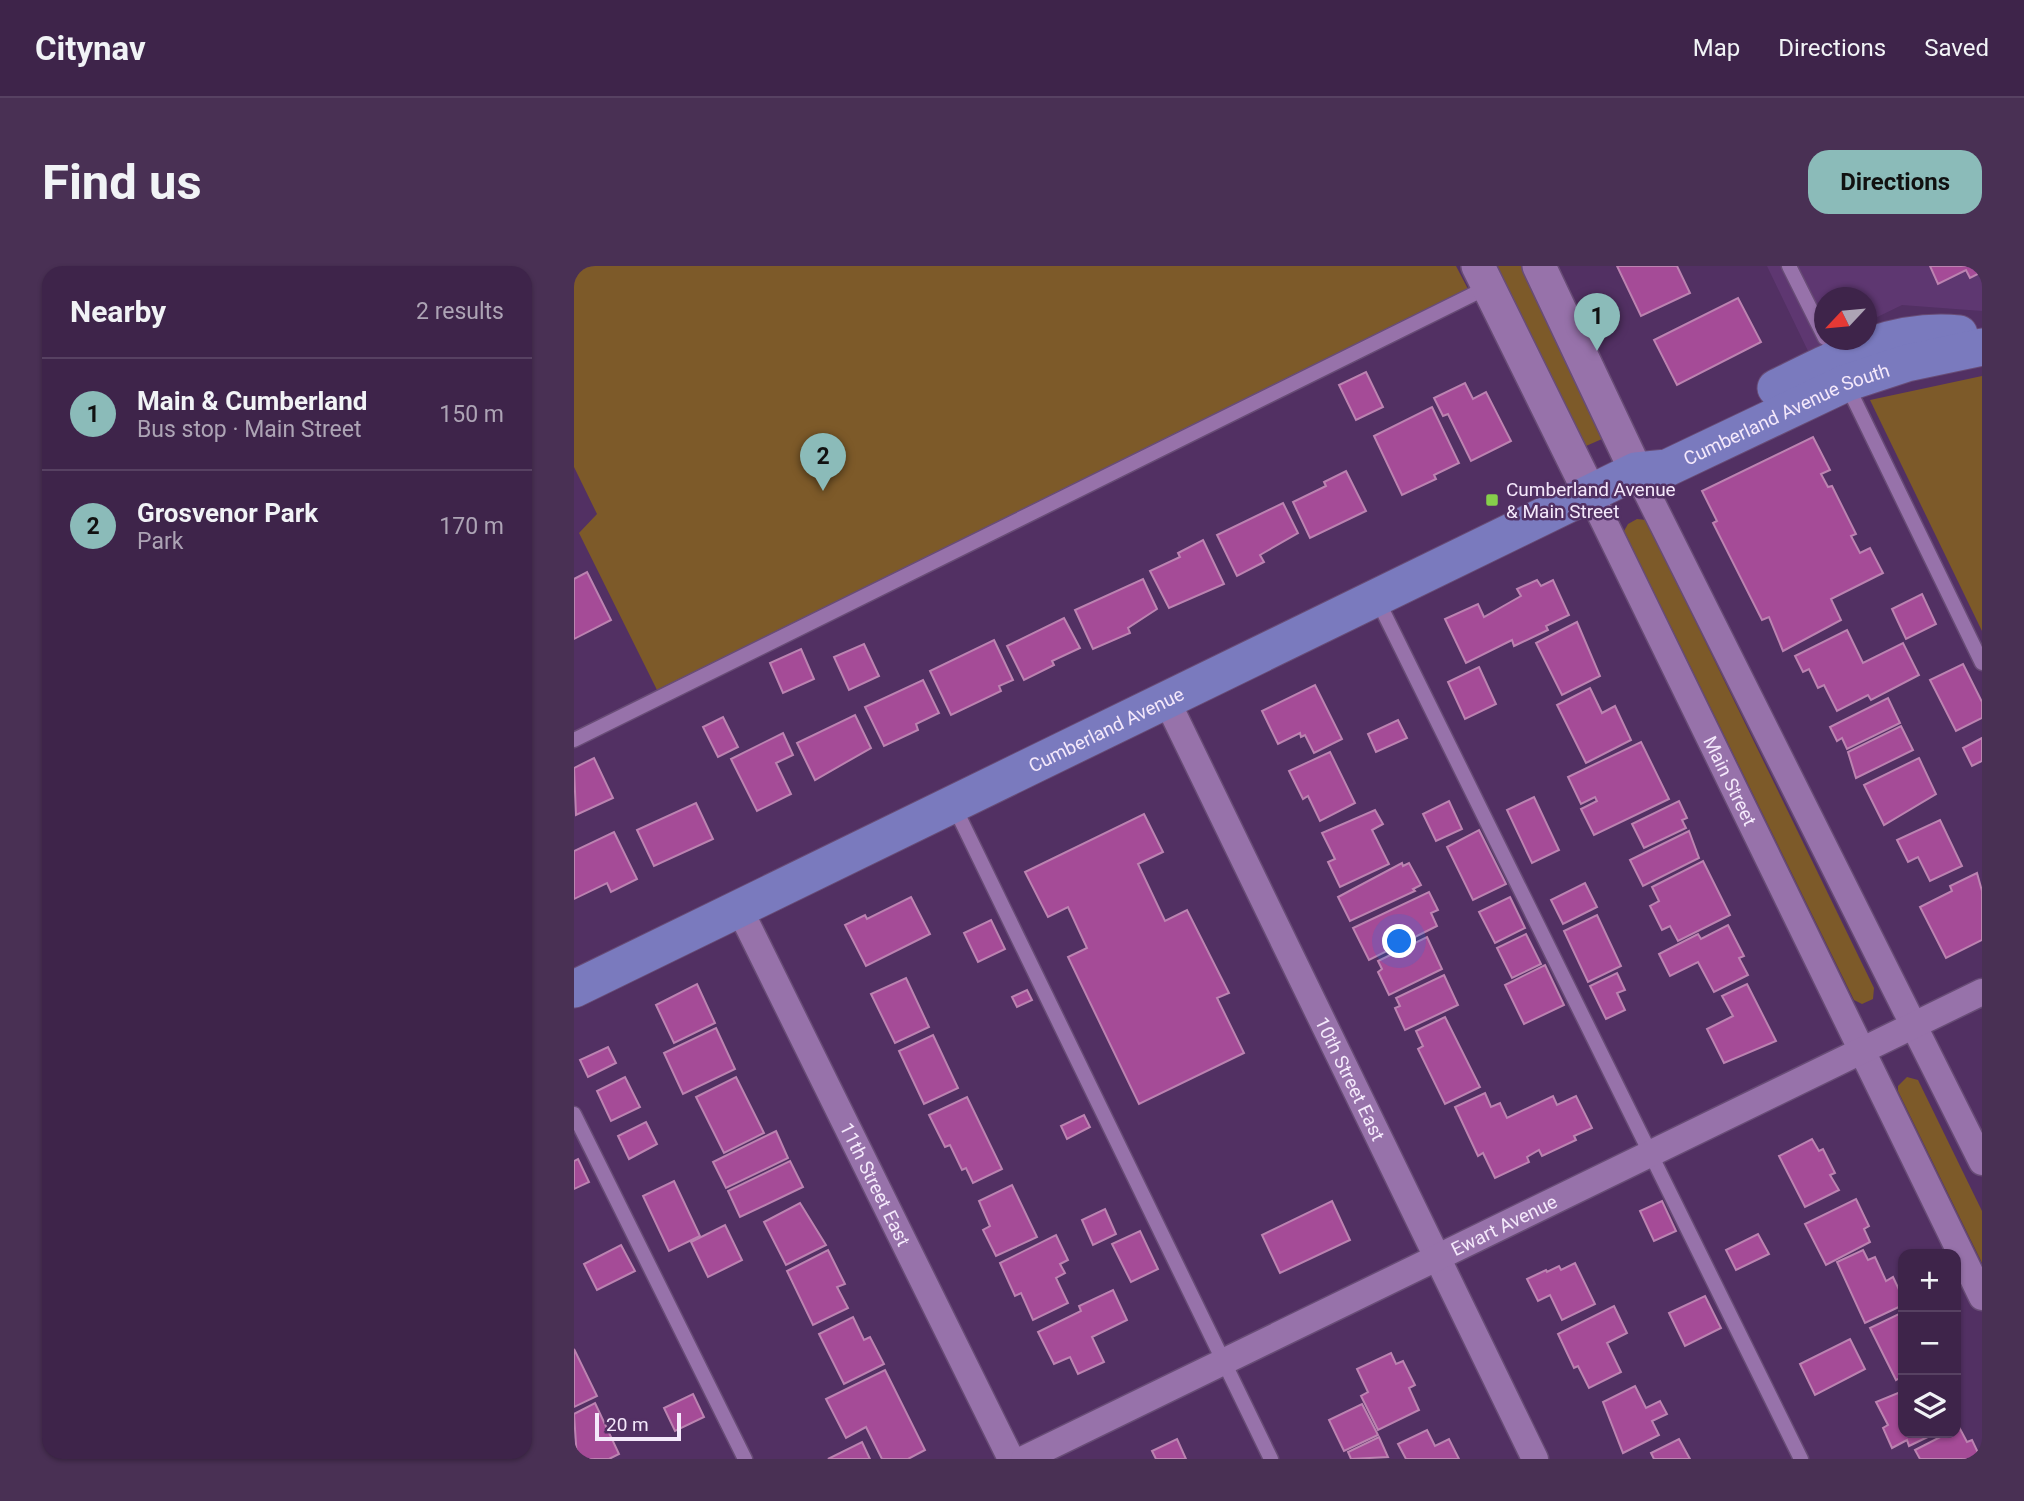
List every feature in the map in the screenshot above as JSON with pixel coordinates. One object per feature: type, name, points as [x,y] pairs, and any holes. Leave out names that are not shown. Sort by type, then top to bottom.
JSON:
[{"type":"main road","name":"Cumberland Avenue South","points":[[1636,471],[1667,468],[1833,355],[1886,339],[1938,332],[1982,336]]},
{"type":"main road","name":"Cumberland Avenue South","points":[[1833,355],[1907,362],[1982,346]]},
{"type":"main road","name":"Cumberland Avenue","points":[[574,989],[1636,471]]},
{"type":"street","points":[[1538,266],[1636,471],[1916,1025],[1982,1162]]},
{"type":"street","name":"Main Street","points":[[1483,276],[1982,1297]]},
{"type":"street","name":"10th Street East","points":[[1166,699],[1535,1459]]},
{"type":"street","name":"11th Street East","points":[[739,908],[1011,1459]]},
{"type":"street","name":"Ewart Avenue","points":[[1024,1459],[1982,992]]},
{"type":"lane","points":[[1789,266],[1982,663]]},
{"type":"lane","points":[[574,740],[1483,276]]},
{"type":"lane","points":[[1376,597],[1801,1459]]},
{"type":"lane","points":[[952,803],[1271,1459]]},
{"type":"lane","points":[[574,1114],[745,1459]]},
{"type":"shaded area","points":[[574,266],[1456,266],[1468,289],[657,690],[579,533],[597,514],[574,467]]},
{"type":"shaded area","points":[[1495,266],[1522,266],[1604,432],[1602,439],[1586,446],[1581,442]]},
{"type":"shaded area","points":[[1767,266],[1982,266],[1982,311],[1902,305],[1877,317],[1877,287],[1814,287],[1814,348],[1808,351]]},
{"type":"shaded area","points":[[1982,376],[1982,631],[1870,400]]},
{"type":"shaded area","points":[[1637,519],[1646,520],[1874,988],[1873,999],[1862,1004],[1854,1000],[1624,531],[1628,524]]},
{"type":"shaded area","points":[[1907,1077],[1918,1080],[1982,1211],[1982,1263],[1898,1091],[1898,1086]]},
{"type":"building","points":[[1617,266],[1677,266],[1690,293],[1641,316]]},
{"type":"building","points":[[1930,266],[1982,266],[1982,272],[1970,278],[1966,270],[1938,284]]},
{"type":"building","points":[[1738,298],[1761,342],[1677,385],[1654,340]]},
{"type":"building","points":[[1366,372],[1383,407],[1356,420],[1339,385]]},
{"type":"building","points":[[1465,383],[1473,399],[1486,392],[1511,441],[1471,461],[1448,414],[1443,416],[1434,398]]},
{"type":"building","points":[[1432,407],[1459,463],[1434,475],[1436,479],[1402,495],[1374,436]]},
{"type":"building","points":[[1813,437],[1830,470],[1821,474],[1828,487],[1832,486],[1856,534],[1851,536],[1860,553],[1870,548],[1883,573],[1831,599],[1841,620],[1783,651],[1769,617],[1762,620],[1713,523],[1717,521],[1702,491]]},
{"type":"building","points":[[1346,471],[1366,511],[1310,538],[1293,502],[1326,486],[1324,482]]},
{"type":"building","points":[[1283,503],[1298,533],[1260,555],[1264,562],[1237,576],[1217,535]]},
{"type":"building","points":[[1203,540],[1224,584],[1169,608],[1150,571],[1180,557],[1178,553]]},
{"type":"building","points":[[587,572],[611,620],[574,639],[574,579]]},
{"type":"building","points":[[1143,579],[1157,609],[1128,628],[1130,633],[1093,649],[1075,610]]},
{"type":"building","points":[[1537,580],[1541,586],[1553,580],[1569,615],[1546,626],[1548,630],[1514,646],[1512,640],[1466,663],[1445,619],[1478,604],[1484,617],[1521,596],[1517,589]]},
{"type":"building","points":[[1922,594],[1936,624],[1906,639],[1892,609]]},
{"type":"building","points":[[1064,618],[1080,648],[1052,661],[1054,665],[1024,680],[1007,646]]},
{"type":"building","points":[[1577,622],[1600,676],[1562,695],[1536,643]]},
{"type":"building","points":[[1847,630],[1863,663],[1903,643],[1919,675],[1871,700],[1868,695],[1837,711],[1824,685],[1818,688],[1809,669],[1803,672],[1795,656]]},
{"type":"building","points":[[994,640],[1013,680],[999,686],[1001,691],[951,715],[930,671]]},
{"type":"building","points":[[864,644],[879,676],[849,690],[834,657]]},
{"type":"building","points":[[801,649],[814,679],[783,693],[770,663]]},
{"type":"building","points":[[1963,664],[1982,702],[1982,718],[1956,731],[1930,680]]},
{"type":"building","points":[[1479,667],[1496,704],[1465,719],[1448,682]]},
{"type":"building","points":[[923,680],[939,713],[916,724],[918,730],[884,746],[865,707]]},
{"type":"building","points":[[1315,685],[1342,739],[1314,753],[1305,735],[1301,737],[1300,733],[1278,744],[1262,711]]},
{"type":"building","points":[[1590,688],[1602,713],[1615,706],[1631,740],[1586,763],[1557,705]]},
{"type":"building","points":[[1888,698],[1900,723],[1847,749],[1842,738],[1837,741],[1830,727]]},
{"type":"building","points":[[855,715],[871,748],[815,780],[797,743]]},
{"type":"building","points":[[723,717],[738,747],[718,757],[703,727]]},
{"type":"building","points":[[1398,720],[1407,738],[1376,752],[1368,734]]},
{"type":"building","points":[[1901,726],[1913,750],[1856,778],[1848,752]]},
{"type":"building","points":[[783,733],[793,755],[776,763],[791,794],[757,811],[731,759]]},
{"type":"building","points":[[1982,738],[1982,761],[1972,766],[1963,748]]},
{"type":"building","points":[[1641,742],[1669,799],[1594,835],[1581,809],[1597,801],[1595,797],[1581,804],[1568,777]]},
{"type":"building","points":[[1330,752],[1355,803],[1320,821],[1308,796],[1303,799],[1289,771]]},
{"type":"building","points":[[594,758],[613,798],[576,815],[574,768]]},
{"type":"building","points":[[1919,758],[1936,794],[1884,825],[1864,785]]},
{"type":"building","points":[[1534,797],[1559,850],[1532,863],[1507,810]]},
{"type":"building","points":[[1449,801],[1462,829],[1436,841],[1423,814]]},
{"type":"building","points":[[1679,801],[1687,818],[1682,820],[1686,828],[1644,848],[1632,824]]},
{"type":"building","points":[[696,803],[713,839],[654,866],[637,830]]},
{"type":"building","points":[[1375,810],[1383,824],[1372,830],[1389,864],[1340,887],[1328,862],[1335,859],[1322,833]]},
{"type":"building","points":[[1144,814],[1163,852],[1138,864],[1165,921],[1187,910],[1229,993],[1217,998],[1244,1053],[1139,1104],[1068,957],[1087,948],[1068,907],[1048,917],[1025,872]]},
{"type":"building","points":[[1940,820],[1962,866],[1930,881],[1918,857],[1908,862],[1897,840]]},
{"type":"building","points":[[1479,830],[1506,884],[1473,900],[1447,847]]},
{"type":"building","points":[[1689,831],[1699,858],[1643,886],[1630,860]]},
{"type":"building","points":[[614,832],[637,879],[611,892],[607,883],[574,899],[574,851]]},
{"type":"building","points":[[1703,861],[1730,915],[1678,941],[1670,926],[1662,930],[1650,906],[1659,901],[1652,887]]},
{"type":"building","points":[[1402,863],[1403,866],[1409,863],[1421,885],[1413,889],[1415,891],[1350,921],[1338,897]]},
{"type":"building","points":[[1977,873],[1982,891],[1982,940],[1946,958],[1920,907],[1952,891],[1950,886]]},
{"type":"building","points":[[1585,883],[1597,907],[1563,924],[1551,900]]},
{"type":"building","points":[[1429,892],[1438,910],[1431,913],[1437,926],[1369,960],[1353,928]]},
{"type":"building","points":[[911,897],[930,934],[866,966],[845,925],[865,915],[867,919]]},
{"type":"building","points":[[1510,897],[1525,928],[1495,943],[1479,912]]},
{"type":"building","points":[[1597,915],[1621,966],[1588,982],[1564,931]]},
{"type":"building","points":[[991,920],[1005,949],[978,962],[964,933]]},
{"type":"building","points":[[1728,925],[1744,956],[1739,958],[1748,975],[1714,992],[1698,962],[1670,976],[1659,954],[1698,934],[1701,939]]},
{"type":"building","points":[[1526,934],[1541,964],[1512,978],[1497,948]]},
{"type":"building","points":[[1427,937],[1442,969],[1389,995],[1378,972],[1382,969],[1378,961]]},
{"type":"building","points":[[1545,965],[1564,1005],[1524,1024],[1505,985]]},
{"type":"building","points":[[1617,973],[1625,990],[1617,993],[1625,1010],[1606,1019],[1590,986]]},
{"type":"building","points":[[1444,975],[1458,1005],[1405,1030],[1395,1008],[1400,1006],[1396,998]]},
{"type":"building","points":[[906,978],[929,1027],[895,1043],[871,994]]},
{"type":"building","points":[[697,984],[715,1023],[674,1043],[656,1005]]},
{"type":"building","points":[[1747,984],[1776,1041],[1724,1063],[1707,1029],[1733,1016],[1722,996]]},
{"type":"building","points":[[1027,990],[1032,1000],[1017,1007],[1012,997]]},
{"type":"building","points":[[1445,1017],[1480,1087],[1445,1104],[1418,1049],[1423,1046],[1416,1031]]},
{"type":"building","points":[[716,1028],[735,1069],[683,1094],[664,1053]]},
{"type":"building","points":[[933,1035],[958,1088],[924,1104],[899,1051]]},
{"type":"building","points":[[608,1047],[616,1063],[588,1077],[580,1060]]},
{"type":"building","points":[[625,1077],[640,1107],[611,1121],[597,1091]]},
{"type":"building","points":[[736,1077],[764,1133],[724,1153],[696,1097]]},
{"type":"building","points":[[1485,1093],[1491,1107],[1500,1103],[1507,1118],[1553,1096],[1557,1105],[1576,1096],[1592,1128],[1574,1136],[1576,1140],[1542,1156],[1539,1150],[1527,1157],[1529,1162],[1495,1178],[1483,1153],[1478,1156],[1455,1107]]},
{"type":"building","points":[[967,1097],[1002,1169],[973,1183],[966,1168],[962,1170],[950,1145],[945,1147],[929,1115]]},
{"type":"building","points":[[1084,1115],[1090,1127],[1067,1139],[1061,1126]]},
{"type":"building","points":[[646,1122],[657,1144],[629,1159],[618,1136]]},
{"type":"building","points":[[776,1131],[788,1158],[726,1188],[713,1162]]},
{"type":"building","points":[[1812,1139],[1819,1151],[1823,1149],[1835,1173],[1830,1175],[1839,1190],[1805,1207],[1779,1156]]},
{"type":"building","points":[[578,1159],[589,1182],[574,1189],[574,1161]]},
{"type":"building","points":[[790,1161],[803,1187],[740,1217],[728,1191]]},
{"type":"building","points":[[674,1181],[700,1236],[669,1251],[643,1196]]},
{"type":"building","points":[[1012,1185],[1037,1237],[996,1256],[983,1230],[990,1226],[979,1201]]},
{"type":"building","points":[[1856,1199],[1869,1226],[1864,1229],[1870,1242],[1826,1265],[1805,1224]]},
{"type":"building","points":[[1332,1201],[1350,1240],[1280,1273],[1262,1235]]},
{"type":"building","points":[[1662,1201],[1676,1231],[1654,1241],[1640,1211]]},
{"type":"building","points":[[800,1203],[826,1245],[786,1265],[764,1222]]},
{"type":"building","points":[[1105,1209],[1116,1234],[1093,1245],[1082,1220]]},
{"type":"building","points":[[725,1225],[742,1260],[708,1277],[691,1242]]},
{"type":"building","points":[[1140,1231],[1158,1269],[1131,1282],[1112,1244]]},
{"type":"building","points":[[1758,1234],[1769,1254],[1736,1270],[1726,1250]]},
{"type":"building","points":[[1056,1235],[1068,1260],[1060,1264],[1065,1273],[1056,1278],[1068,1303],[1033,1320],[1021,1293],[1015,1296],[1000,1263]]},
{"type":"building","points":[[621,1245],[635,1271],[597,1290],[584,1264]]},
{"type":"building","points":[[828,1250],[845,1284],[837,1287],[848,1308],[813,1325],[787,1271]]},
{"type":"building","points":[[1863,1250],[1868,1260],[1875,1257],[1886,1281],[1893,1277],[1898,1288],[1898,1307],[1865,1323],[1837,1262]]},
{"type":"building","points":[[1575,1263],[1595,1304],[1562,1320],[1550,1295],[1538,1301],[1527,1279],[1546,1270],[1547,1272],[1559,1266],[1561,1270]]},
{"type":"building","points":[[1113,1290],[1127,1320],[1092,1337],[1104,1362],[1078,1374],[1070,1357],[1054,1364],[1038,1332],[1081,1311],[1079,1306]]},
{"type":"building","points":[[1705,1296],[1721,1328],[1685,1346],[1669,1313]]},
{"type":"building","points":[[1614,1306],[1627,1333],[1607,1343],[1621,1372],[1589,1388],[1578,1366],[1574,1368],[1558,1334]]},
{"type":"building","points":[[1898,1314],[1896,1380],[1870,1328]]},
{"type":"building","points":[[853,1317],[864,1340],[870,1337],[884,1364],[844,1384],[819,1334]]},
{"type":"building","points":[[1850,1339],[1865,1369],[1815,1395],[1800,1364]]},
{"type":"building","points":[[574,1349],[597,1396],[574,1407]]},
{"type":"building","points":[[1391,1353],[1396,1364],[1403,1361],[1415,1385],[1409,1388],[1419,1410],[1378,1430],[1361,1396],[1368,1392],[1357,1369]]},
{"type":"building","points":[[885,1370],[925,1450],[908,1459],[882,1459],[866,1427],[846,1438],[826,1399]]},
{"type":"building","points":[[1635,1386],[1646,1408],[1660,1401],[1667,1414],[1652,1421],[1659,1435],[1623,1453],[1603,1402]]},
{"type":"building","points":[[1898,1393],[1898,1438],[1926,1438],[1909,1446],[1907,1440],[1892,1448],[1883,1428],[1888,1425],[1876,1402]]},
{"type":"building","points":[[693,1394],[704,1417],[675,1431],[664,1408]]},
{"type":"building","points":[[595,1403],[619,1454],[609,1459],[577,1459],[574,1414]]},
{"type":"building","points":[[1362,1404],[1378,1435],[1344,1451],[1329,1420]]},
{"type":"building","points":[[1427,1430],[1435,1446],[1449,1439],[1459,1459],[1406,1459],[1398,1444]]},
{"type":"building","points":[[1961,1431],[1967,1442],[1972,1440],[1981,1459],[1920,1459],[1915,1450],[1938,1438],[1961,1438]]},
{"type":"building","points":[[1379,1437],[1388,1457],[1351,1459],[1348,1452]]},
{"type":"building","points":[[1177,1439],[1186,1459],[1156,1459],[1152,1451]]},
{"type":"building","points":[[1679,1439],[1690,1459],[1654,1459],[1651,1453]]},
{"type":"building","points":[[862,1442],[870,1459],[828,1459]]},
{"type":"place","name":"Main & Cumberland","points":[[1597,351]]},
{"type":"place","name":"Grosvenor Park","points":[[823,491]]},
{"type":"place","name":"Cumberland Avenue & Main Street","points":[[1492,500]]}]
